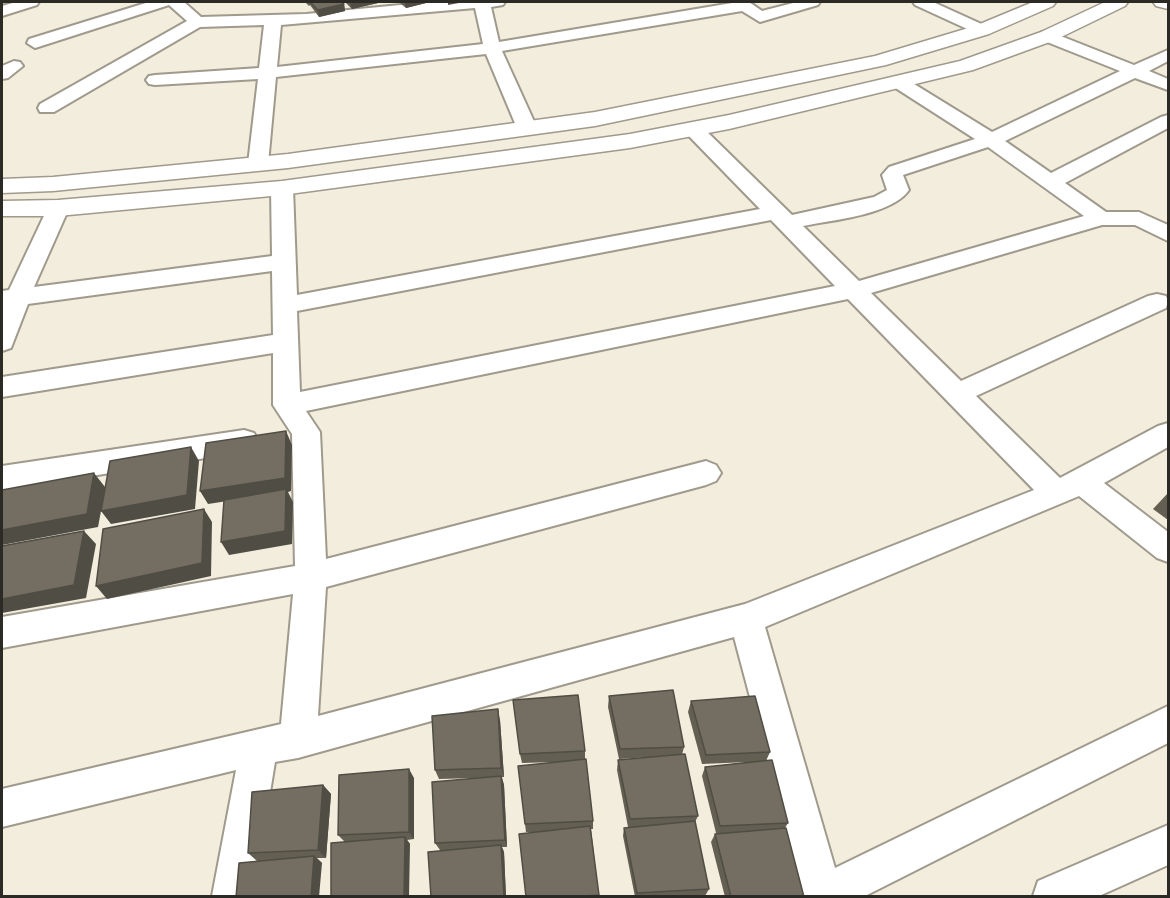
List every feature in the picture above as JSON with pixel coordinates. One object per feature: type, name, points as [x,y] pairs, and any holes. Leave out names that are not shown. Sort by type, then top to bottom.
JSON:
[{"type":"street","points":[[2,10],[31,2]]},
{"type":"street","points":[[35,43],[163,2]]},
{"type":"street","points":[[175,2],[197,22]]},
{"type":"street","points":[[288,2],[306,19]]},
{"type":"street","points":[[47,108],[197,22],[306,19],[385,5],[486,2],[492,48],[527,128]]},
{"type":"street","points":[[155,80],[267,73],[492,48],[742,4],[760,17],[812,2]]},
{"type":"street","points":[[921,2],[982,30]]},
{"type":"street","points":[[2,186],[53,184],[258,164],[595,119],[865,65],[982,30],[1047,2]]},
{"type":"street","points":[[2,209],[58,208],[282,189],[630,141],[900,83],[966,66],[1048,36],[1119,2]]},
{"type":"street","points":[[1162,2],[1168,4]]},
{"type":"street","points":[[258,164],[273,19]]},
{"type":"street","points":[[1048,36],[1168,85]]},
{"type":"street","points":[[283,306],[881,202],[898,190],[892,175],[896,171],[991,140],[1168,55]]},
{"type":"street","points":[[900,83],[991,140],[1101,218]]},
{"type":"street","points":[[1050,182],[1168,121]]},
{"type":"street","points":[[693,129],[956,394],[1069,487],[1168,549]]},
{"type":"street","points":[[282,189],[285,262],[283,306],[286,435],[311,577],[298,740]]},
{"type":"street","points":[[2,342],[10,298],[58,208]]},
{"type":"street","points":[[286,405],[854,290],[1101,218],[1139,219],[1168,234]]},
{"type":"street","points":[[10,298],[285,262]]},
{"type":"street","points":[[956,394],[1157,302]]},
{"type":"street","points":[[2,387],[284,342]]},
{"type":"street","points":[[2,808],[259,746],[298,740],[746,619],[1069,487],[1168,434]]},
{"type":"street","points":[[2,478],[286,435]]},
{"type":"street","points":[[2,633],[311,577],[706,473]]},
{"type":"street","points":[[746,619],[823,896],[1168,724]]},
{"type":"street","points":[[233,897],[259,746]]},
{"type":"street","points":[[1053,897],[1168,845]]},
{"type":"building","points":[[310,2],[341,2],[344,4],[318,10]]},
{"type":"building","points":[[286,431],[285,478],[200,491],[206,443]]},
{"type":"building","points":[[191,447],[187,495],[101,511],[110,461]]},
{"type":"building","points":[[94,473],[87,514],[2,530],[2,490]]},
{"type":"building","points":[[286,489],[285,531],[221,542],[224,500]]},
{"type":"building","points":[[204,509],[202,563],[96,586],[103,529]]},
{"type":"building","points":[[84,531],[74,585],[2,599],[2,546]]},
{"type":"building","points":[[673,690],[684,747],[620,749],[609,696]]},
{"type":"building","points":[[578,695],[585,751],[520,754],[513,700]]},
{"type":"building","points":[[755,696],[770,752],[706,755],[691,701]]},
{"type":"building","points":[[498,709],[501,768],[435,770],[432,716]]},
{"type":"building","points":[[685,754],[698,816],[630,819],[618,760]]},
{"type":"building","points":[[586,759],[593,821],[525,824],[518,766]]},
{"type":"building","points":[[772,760],[788,823],[720,826],[705,767]]},
{"type":"building","points":[[409,769],[409,832],[338,835],[339,775]]},
{"type":"building","points":[[501,776],[505,840],[435,843],[432,782]]},
{"type":"building","points":[[323,785],[318,850],[248,853],[252,792]]},
{"type":"building","points":[[695,821],[709,889],[637,893],[624,828]]},
{"type":"building","points":[[590,826],[599,895],[526,897],[519,834]]},
{"type":"building","points":[[786,828],[804,897],[731,897],[715,834]]},
{"type":"building","points":[[405,837],[404,897],[331,897],[331,843]]},
{"type":"building","points":[[501,845],[504,897],[431,897],[428,852]]},
{"type":"building","points":[[314,856],[311,897],[236,897],[239,863]]}]
